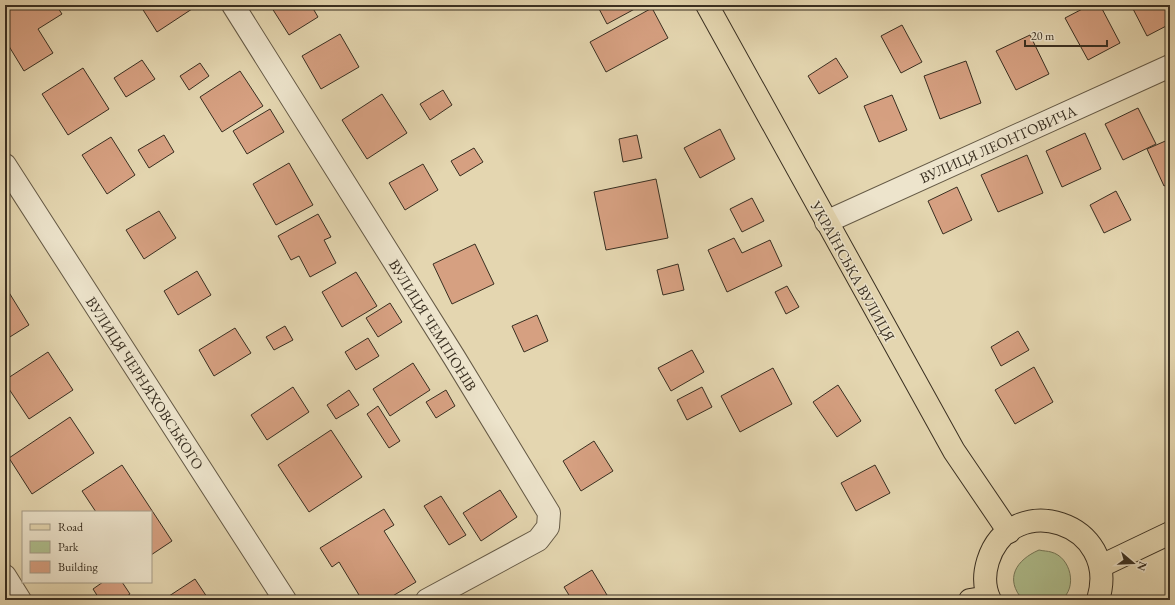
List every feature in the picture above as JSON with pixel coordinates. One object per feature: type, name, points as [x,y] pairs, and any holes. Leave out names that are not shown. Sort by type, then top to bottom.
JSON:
[{"type":"main road","name":"УКРАЇНСЬКА ВУЛИЦЯ","points":[[706,5],[954,451],[1009,532]]},
{"type":"main road","points":[[982,599],[986,568],[990,554],[998,542],[1009,532],[1021,525],[1035,521],[1050,521],[1064,524],[1077,531],[1088,540],[1096,552],[1101,566],[1101,590],[1098,600]]},
{"type":"main road","points":[[1101,566],[1170,533]]},
{"type":"street","name":"ВУЛИЦЯ ЧЕМПІОНІВ","points":[[233,5],[450,350],[549,513],[548,527],[538,540],[427,600]]},
{"type":"street","name":"ВУЛИЦЯ ЛЕОНТОВИЧА","points":[[826,222],[1170,66]]},
{"type":"street","name":"ВУЛИЦЯ ЧЕРНЯХОВСЬКОГО","points":[[5,165],[285,600]]},
{"type":"street","points":[[5,576],[20,600]]},
{"type":"green space","points":[[1039,550],[1058,555],[1067,566],[1071,581],[1066,595],[1061,600],[1023,600],[1017,592],[1014,585],[1015,571],[1024,559]]},
{"type":"building","points":[[5,5],[56,5],[62,14],[38,29],[53,53],[24,71],[7,43],[5,44]]},
{"type":"building","points":[[140,5],[194,5],[195,7],[157,32]]},
{"type":"building","points":[[270,5],[311,5],[318,17],[289,35]]},
{"type":"building","points":[[597,5],[642,5],[607,24]]},
{"type":"building","points":[[1090,5],[1100,5],[1120,43],[1088,60],[1065,18]]},
{"type":"building","points":[[1131,5],[1168,5],[1170,10],[1170,24],[1147,36]]},
{"type":"building","points":[[652,8],[668,38],[606,72],[590,42]]},
{"type":"building","points":[[902,25],[922,62],[901,73],[881,36]]},
{"type":"building","points":[[340,34],[359,67],[321,89],[302,56]]},
{"type":"building","points":[[1030,35],[1049,74],[1016,90],[996,51]]},
{"type":"building","points":[[836,58],[848,77],[819,94],[808,76]]},
{"type":"building","points":[[142,60],[155,79],[126,97],[114,78]]},
{"type":"building","points":[[966,61],[981,103],[940,119],[924,76]]},
{"type":"building","points":[[200,63],[209,76],[189,90],[180,76]]},
{"type":"building","points":[[83,68],[109,109],[68,135],[42,94]]},
{"type":"building","points":[[240,71],[263,106],[222,132],[200,97]]},
{"type":"building","points":[[443,90],[452,105],[430,120],[420,104]]},
{"type":"building","points":[[382,94],[407,133],[367,159],[342,120]]},
{"type":"building","points":[[892,95],[907,130],[879,142],[864,106]]},
{"type":"building","points":[[1138,108],[1156,144],[1123,160],[1105,124]]},
{"type":"building","points":[[270,109],[284,132],[247,154],[233,131]]},
{"type":"building","points":[[720,129],[735,159],[700,178],[684,148]]},
{"type":"building","points":[[1085,133],[1101,169],[1062,187],[1046,151]]},
{"type":"building","points":[[164,135],[174,152],[149,168],[138,150]]},
{"type":"building","points":[[637,135],[642,158],[623,162],[619,139]]},
{"type":"building","points":[[111,137],[135,175],[107,194],[82,155]]},
{"type":"building","points":[[1170,139],[1170,183],[1164,186],[1147,149]]},
{"type":"building","points":[[474,148],[483,162],[460,176],[451,161]]},
{"type":"building","points":[[1027,155],[1043,193],[998,212],[981,175]]},
{"type":"building","points":[[289,163],[313,205],[276,225],[253,184]]},
{"type":"building","points":[[423,164],[438,190],[405,210],[389,183]]},
{"type":"building","points":[[656,179],[668,238],[606,250],[594,192]]},
{"type":"building","points":[[957,187],[972,220],[943,234],[928,201]]},
{"type":"building","points":[[1116,191],[1131,220],[1104,233],[1090,205]]},
{"type":"building","points":[[752,198],[764,221],[742,232],[730,209]]},
{"type":"building","points":[[159,211],[176,238],[144,259],[126,230]]},
{"type":"building","points":[[318,214],[331,237],[324,240],[336,263],[310,277],[299,256],[291,260],[278,236]]},
{"type":"building","points":[[734,238],[742,253],[770,240],[782,266],[727,292],[708,250]]},
{"type":"building","points":[[475,244],[494,284],[452,304],[433,264]]},
{"type":"building","points":[[678,264],[684,290],[663,295],[657,270]]},
{"type":"building","points":[[197,271],[211,295],[178,315],[164,291]]},
{"type":"building","points":[[356,272],[377,306],[342,327],[322,292]]},
{"type":"building","points":[[5,286],[29,325],[5,340]]},
{"type":"building","points":[[787,286],[799,307],[786,314],[775,292]]},
{"type":"building","points":[[390,303],[402,322],[378,337],[366,318]]},
{"type":"building","points":[[537,315],[548,341],[524,352],[512,326]]},
{"type":"building","points":[[285,326],[293,340],[274,350],[266,337]]},
{"type":"building","points":[[235,328],[251,353],[214,376],[199,350]]},
{"type":"building","points":[[1018,331],[1029,350],[1001,366],[991,347]]},
{"type":"building","points":[[368,338],[379,356],[356,370],[345,352]]},
{"type":"building","points":[[692,350],[704,372],[671,391],[658,368]]},
{"type":"building","points":[[48,352],[73,390],[29,419],[5,383],[5,380]]},
{"type":"building","points":[[413,363],[430,390],[390,416],[373,389]]},
{"type":"building","points":[[1034,367],[1053,402],[1015,424],[995,390]]},
{"type":"building","points":[[773,368],[792,404],[740,432],[721,396]]},
{"type":"building","points":[[838,385],[861,421],[837,437],[813,402]]},
{"type":"building","points":[[293,387],[309,412],[267,440],[251,415]]},
{"type":"building","points":[[702,387],[712,407],[687,420],[677,400]]},
{"type":"building","points":[[349,390],[359,405],[336,419],[327,405]]},
{"type":"building","points":[[446,390],[455,406],[436,418],[426,402]]},
{"type":"building","points":[[378,406],[400,441],[389,448],[367,414]]},
{"type":"building","points":[[70,417],[94,453],[32,494],[9,458]]},
{"type":"building","points":[[331,430],[362,477],[309,512],[278,465]]},
{"type":"building","points":[[594,441],[613,471],[581,491],[563,461]]},
{"type":"building","points":[[122,465],[172,541],[152,554],[152,511],[95,511],[82,491]]},
{"type":"building","points":[[875,465],[890,493],[856,511],[841,483]]},
{"type":"building","points":[[500,490],[517,517],[481,541],[463,513]]},
{"type":"building","points":[[441,496],[466,535],[449,545],[424,506]]},
{"type":"building","points":[[384,509],[394,525],[384,531],[416,582],[386,600],[362,600],[339,562],[332,567],[320,548]]},
{"type":"building","points":[[592,570],[610,600],[572,600],[564,587]]},
{"type":"building","points":[[195,579],[209,600],[163,600]]},
{"type":"building","points":[[102,583],[123,583],[130,594],[121,600],[100,600],[93,589]]}]
